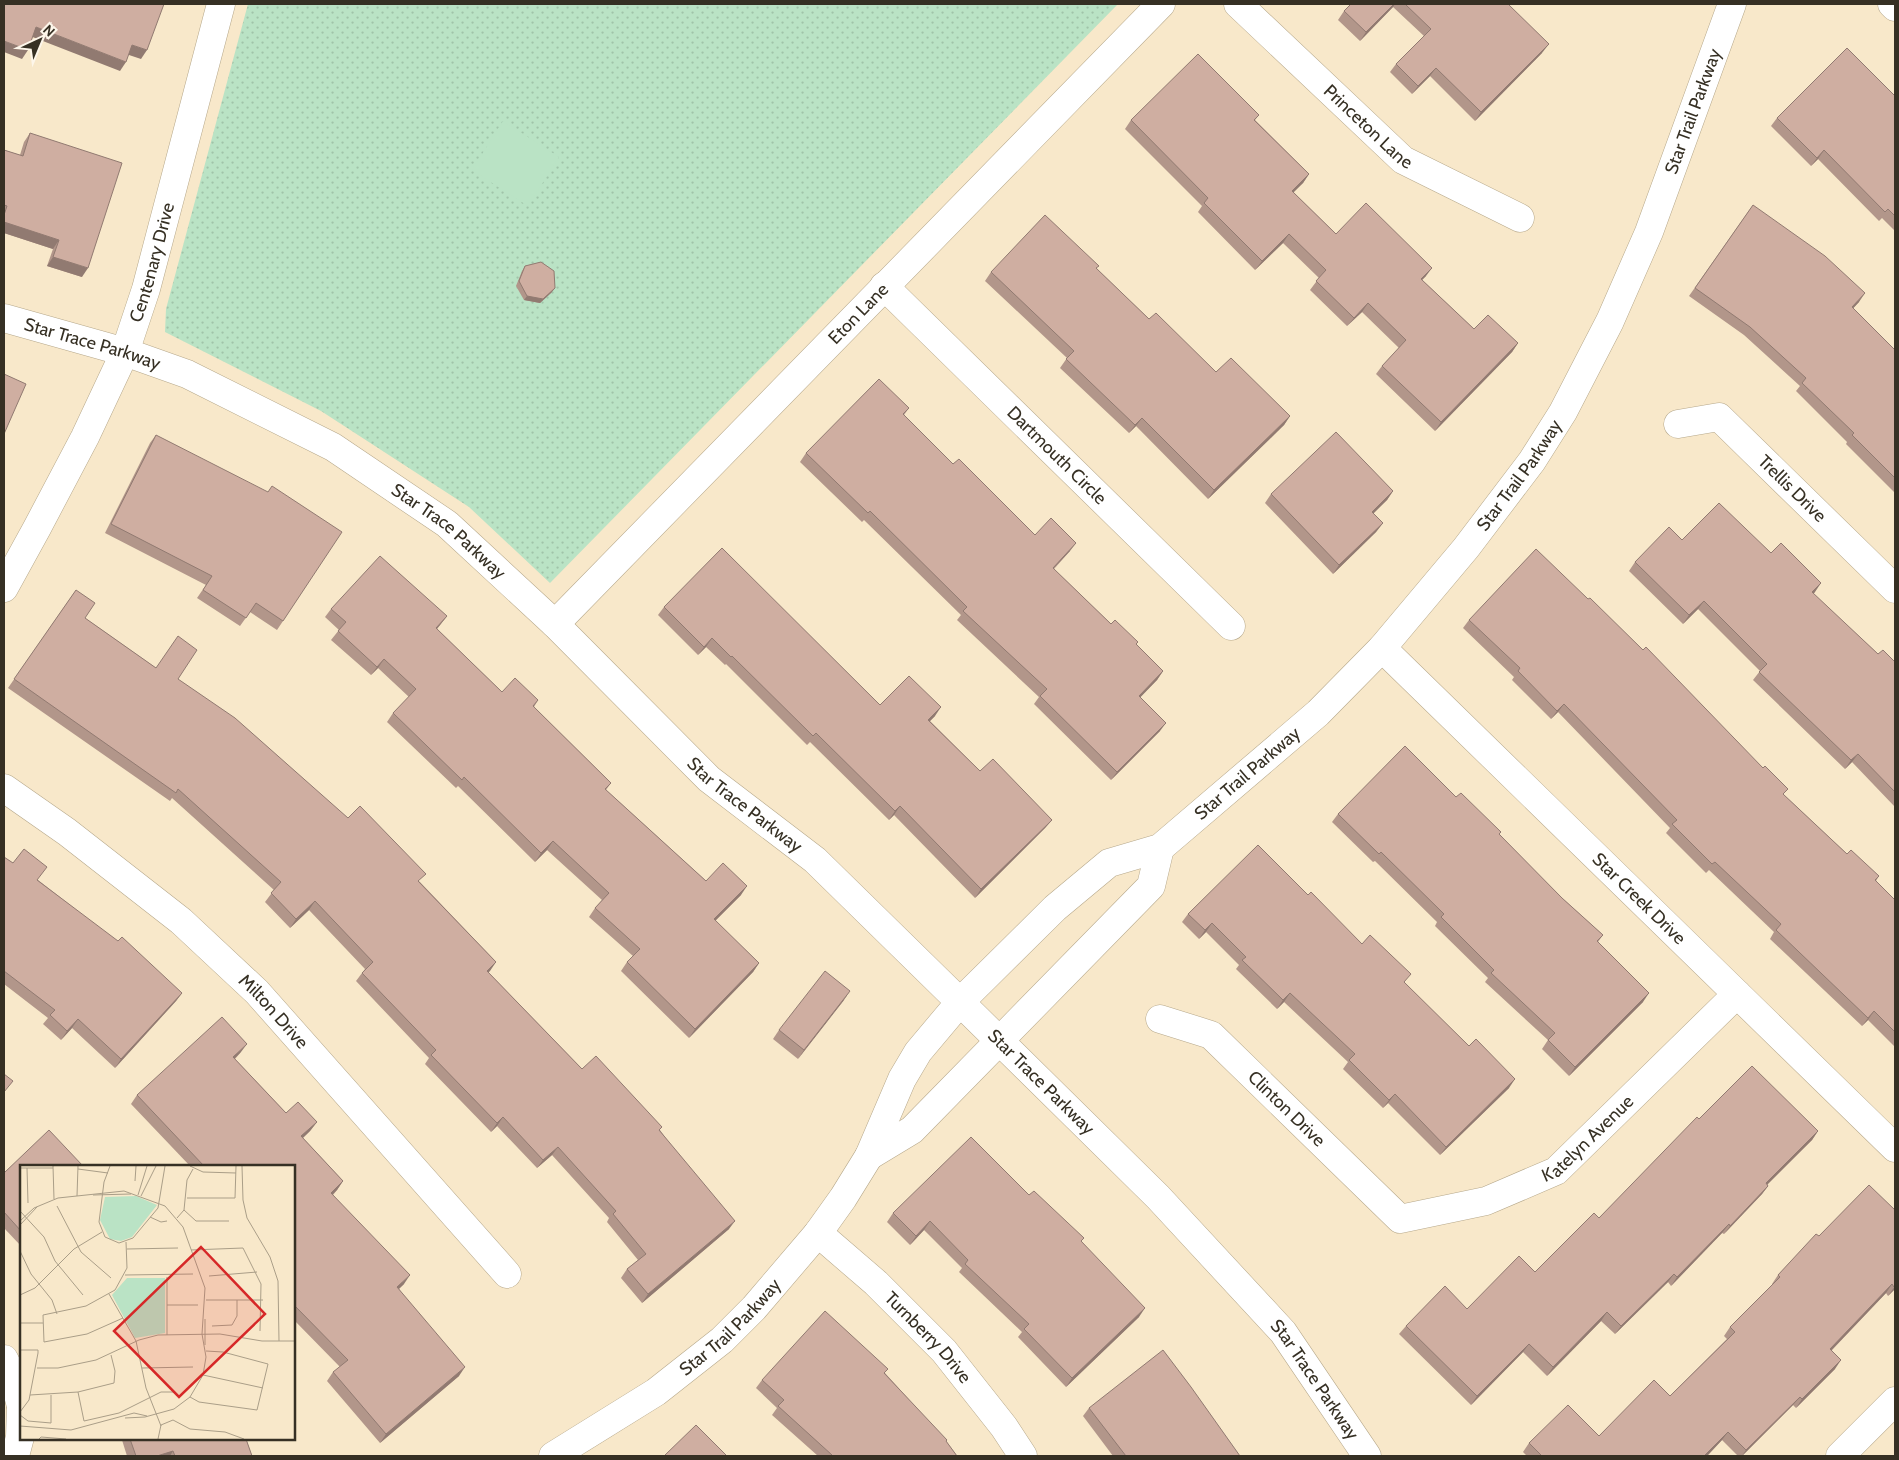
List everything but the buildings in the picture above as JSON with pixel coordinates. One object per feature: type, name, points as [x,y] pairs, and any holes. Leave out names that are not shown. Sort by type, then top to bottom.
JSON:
[{"type":"street","name":"Centenary Drive","points":[[4,588],[81,445],[125,352],[146,289],[221,4]]},
{"type":"street","name":"Eton Lane","points":[[556,624],[1161,4]]},
{"type":"street","name":"Princeton Lane","points":[[1238,4],[1403,160],[1520,218]]},
{"type":"street","name":"Star Trail Parkway","points":[[552,1456],[656,1392],[722,1340],[761,1301],[818,1233],[869,1156],[902,1079],[918,1052],[960,1002],[1055,908],[1110,863],[1160,848],[1318,713],[1382,648],[1501,503],[1532,461],[1563,412],[1633,272],[1732,4]]},
{"type":"street","points":[[1892,4],[1895,7]]},
{"type":"street","name":"Dartmouth Circle","points":[[884,286],[1231,626]]},
{"type":"street","name":"Star Trace Parkway","points":[[4,318],[125,352],[187,374],[333,447],[447,524],[556,624],[709,779],[815,860],[1158,1196],[1282,1332],[1367,1456]]},
{"type":"street","name":"Trellis Drive","points":[[1678,424],[1719,417],[1895,589]]},
{"type":"street","name":"Star Creek Drive","points":[[1382,648],[1895,1148]]},
{"type":"street","name":"Milton Drive","points":[[4,788],[67,832],[181,921],[257,992],[507,1274]]},
{"type":"street","name":"Star Trail Parkway","points":[[869,1156],[912,1130],[1151,886],[1160,848]]},
{"type":"street","name":"Katelyn Avenue","points":[[1400,1219],[1486,1201],[1556,1171],[1737,994]]},
{"type":"street","name":"Clinton Drive","points":[[1160,1020],[1211,1035],[1400,1219]]},
{"type":"street","name":"Turnberry Drive","points":[[818,1233],[876,1283],[944,1351],[1004,1426],[1023,1456]]},
{"type":"street","points":[[4,1359],[12,1376],[20,1404]]},
{"type":"street","points":[[1840,1456],[1895,1401]]},
{"type":"street","points":[[15,1456],[20,1436]]},
{"type":"green space","points":[[248,4],[1118,4],[550,583],[469,507],[321,411],[165,332],[166,309]]},
{"type":"green space","points":[[503,121],[559,157],[528,206],[472,170]]}]
